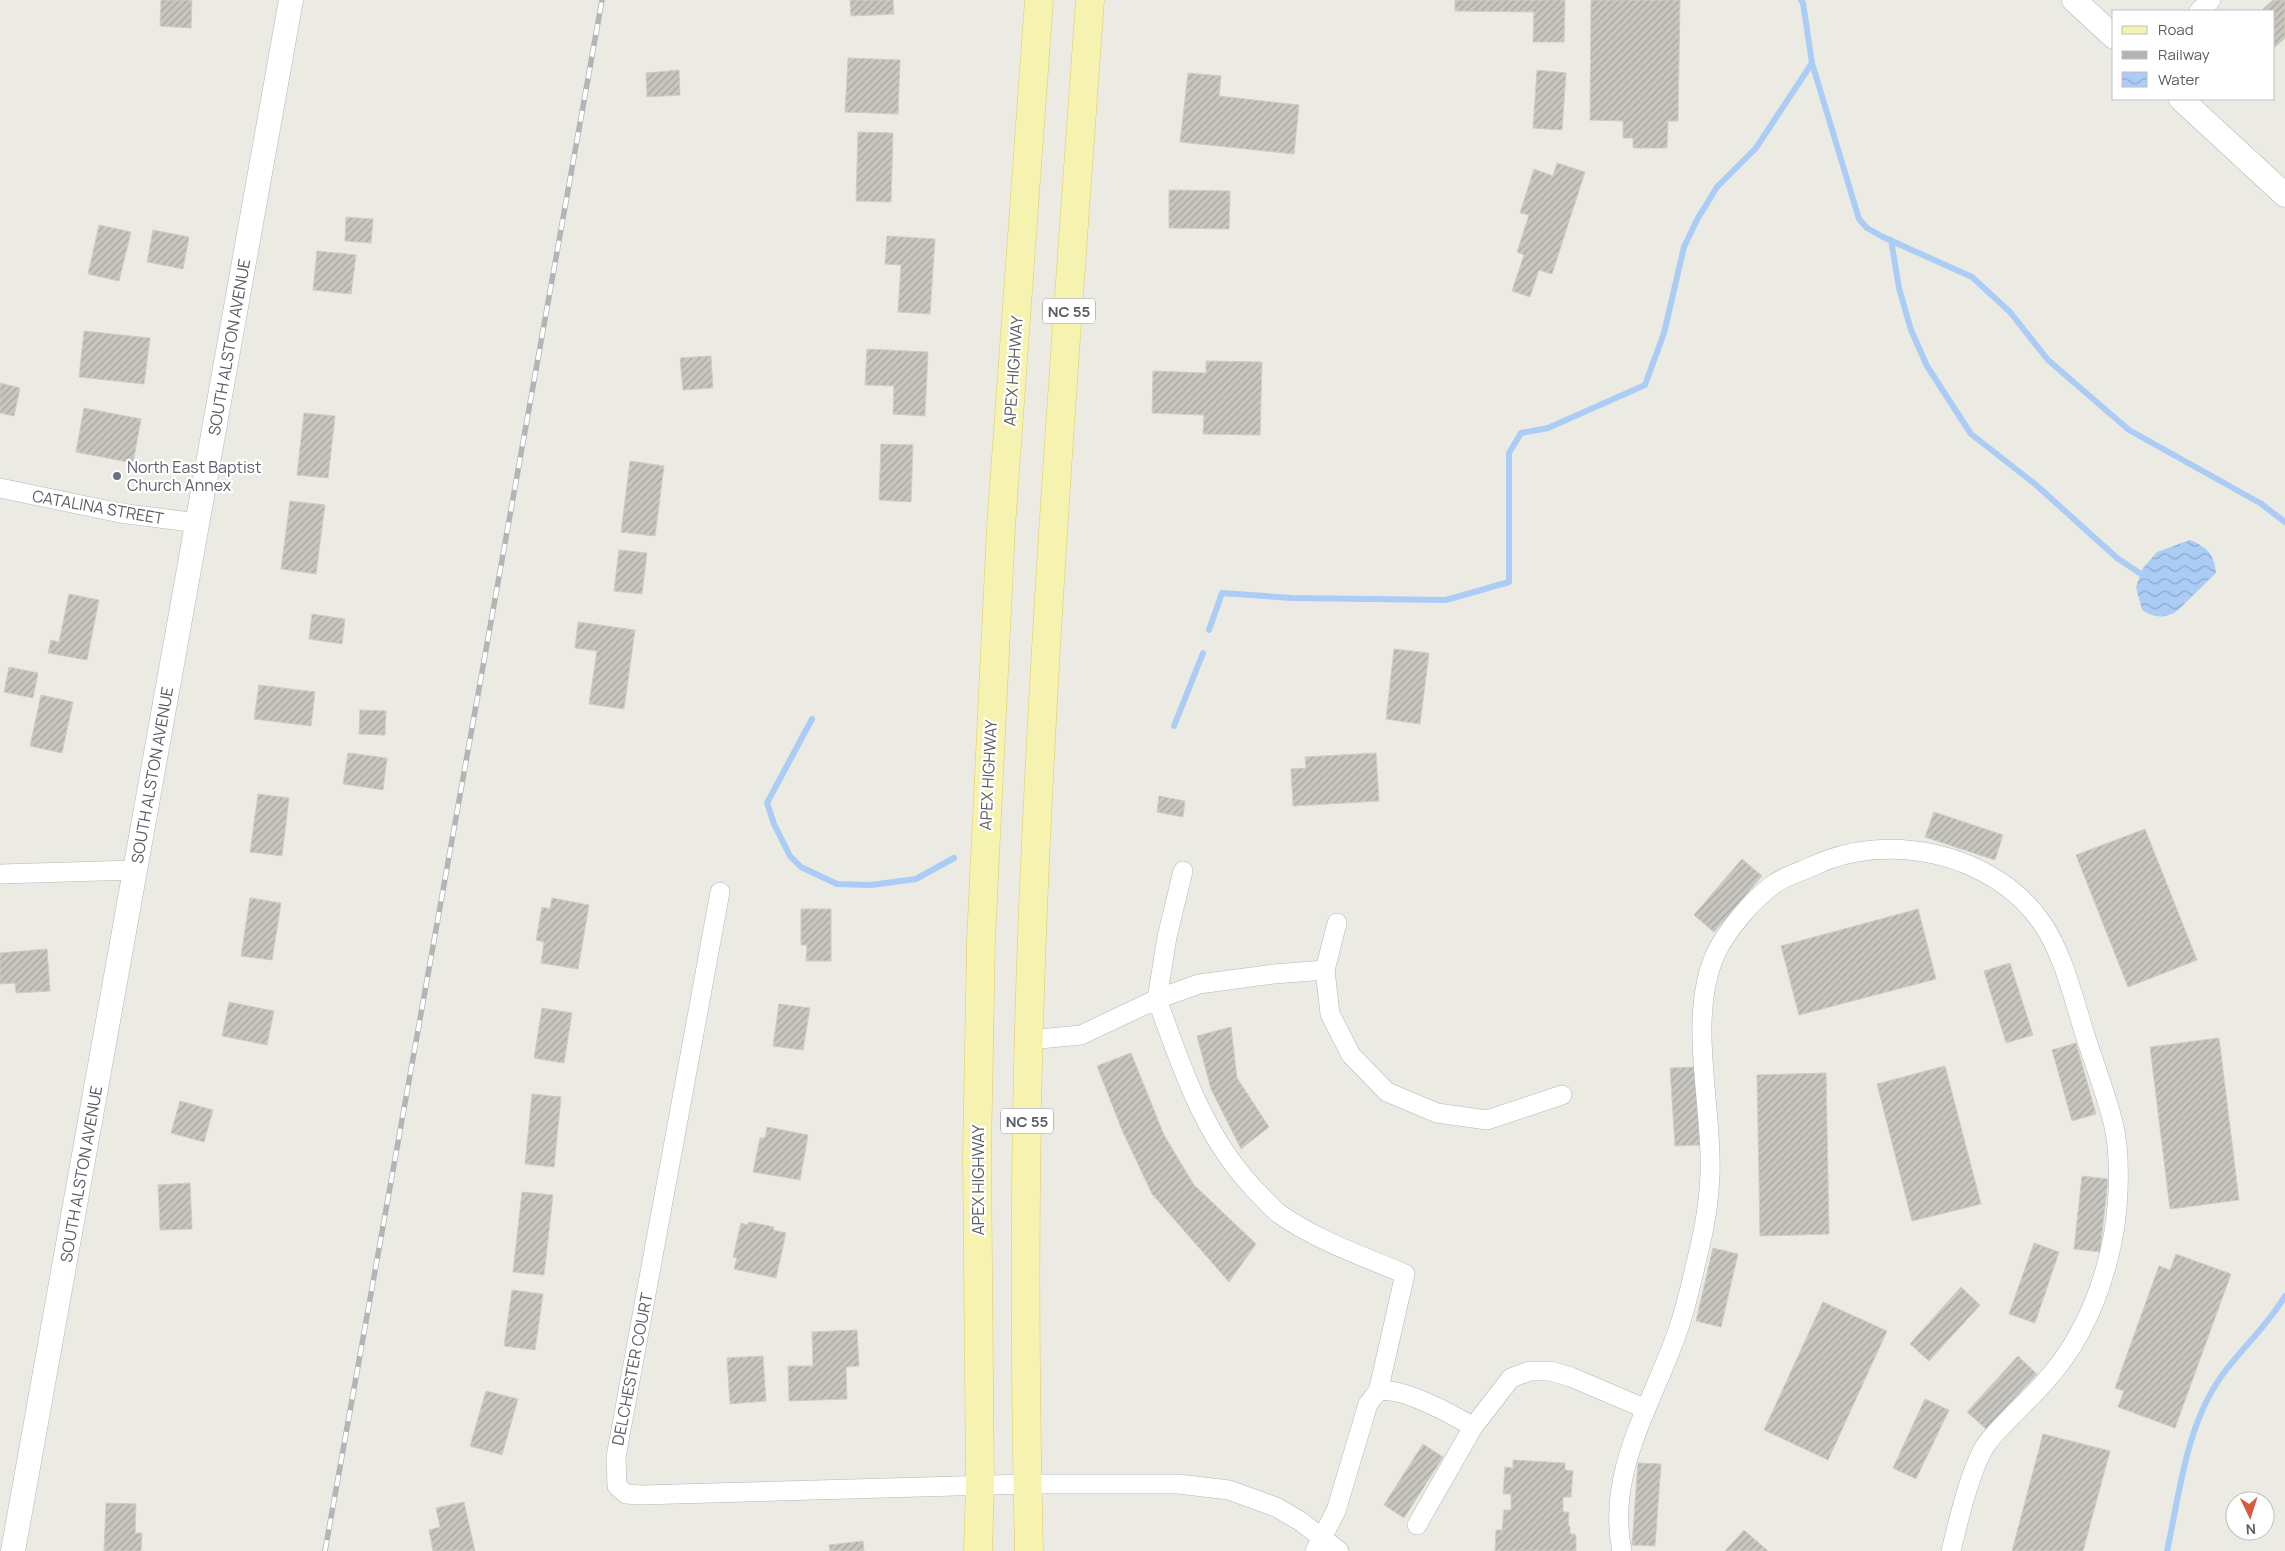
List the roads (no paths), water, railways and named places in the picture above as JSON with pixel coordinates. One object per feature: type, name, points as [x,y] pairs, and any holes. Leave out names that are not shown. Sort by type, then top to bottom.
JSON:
[{"type":"main road","name":"APEX HIGHWAY","points":[[978,1551],[980,1486],[977,1154],[982,911],[1001,537],[1039,0]]},
{"type":"main road","name":"NC 55","points":[[1029,1551],[1026,1152],[1039,768],[1052,531],[1090,0]]},
{"type":"street","name":"SOUTH ALSTON AVENUE","points":[[13,1551],[291,0]]},
{"type":"street","points":[[2074,0],[2112,35]]},
{"type":"street","points":[[2200,10],[2211,0]]},
{"type":"street","points":[[2182,100],[2285,195]]},
{"type":"street","name":"CATALINA STREET","points":[[0,488],[120,513],[198,523]]},
{"type":"street","points":[[1622,1551],[1619,1538],[1620,1500],[1625,1463],[1680,1324],[1704,1230],[1710,1173],[1703,1054],[1704,1003],[1714,958],[1734,923],[1775,884],[1835,855],[1891,850],[1938,854],[1979,869],[2016,895],[2040,920],[2057,949],[2114,1126],[2118,1181],[2114,1230],[2106,1267],[2083,1328],[2048,1379],[1985,1447],[1969,1487],[1951,1551]]},
{"type":"street","points":[[0,874],[135,870]]},
{"type":"street","points":[[1182,871],[1167,937],[1157,1000],[1183,1073],[1207,1125],[1241,1176],[1277,1212],[1320,1238],[1405,1274],[1378,1392],[1368,1404],[1342,1493],[1319,1544]]},
{"type":"street","name":"DELCHESTER COURT","points":[[720,892],[616,1457],[617,1486],[626,1494],[641,1496],[1028,1484],[1169,1484],[1229,1490],[1276,1507],[1319,1544],[1339,1551]]},
{"type":"street","points":[[1337,923],[1325,970],[1330,1014],[1351,1055],[1387,1092],[1436,1113],[1487,1120],[1562,1095]]},
{"type":"street","points":[[1029,1040],[1081,1036],[1157,1000],[1200,984],[1274,974],[1325,970]]},
{"type":"street","points":[[1417,1525],[1473,1427],[1511,1378],[1530,1371],[1550,1371],[1571,1377],[1646,1409]]},
{"type":"street","points":[[1378,1392],[1389,1390],[1405,1395],[1452,1414],[1473,1427]]},
{"type":"water","points":[[2190,540],[2201,545],[2209,552],[2216,573],[2172,614],[2163,616],[2151,615],[2142,610],[2136,587],[2143,568],[2157,552]]},
{"type":"waterway","points":[[1801,0],[1812,63],[1859,219],[1867,228],[1972,277],[2010,312],[2048,360],[2129,430],[2260,503],[2285,522]]},
{"type":"waterway","points":[[1209,630],[1222,593],[1292,598],[1446,600],[1509,582],[1509,453],[1521,433],[1548,428],[1645,385],[1664,333],[1684,247],[1698,218],[1717,187],[1756,148],[1812,63]]},
{"type":"waterway","points":[[1891,240],[1899,288],[1911,330],[1927,366],[1971,434],[2035,484],[2117,558],[2141,574],[2148,576]]},
{"type":"waterway","points":[[1174,726],[1203,653]]},
{"type":"waterway","points":[[812,719],[767,803],[774,824],[790,856],[801,867],[837,884],[871,885],[916,879],[954,858]]},
{"type":"waterway","points":[[2167,1551],[2186,1459],[2200,1414],[2223,1374],[2271,1317],[2285,1296]]},
{"type":"railway","points":[[325,1551],[602,0]]},
{"type":"place","name":"North East Baptist Church Annex","points":[[117,476]]}]
